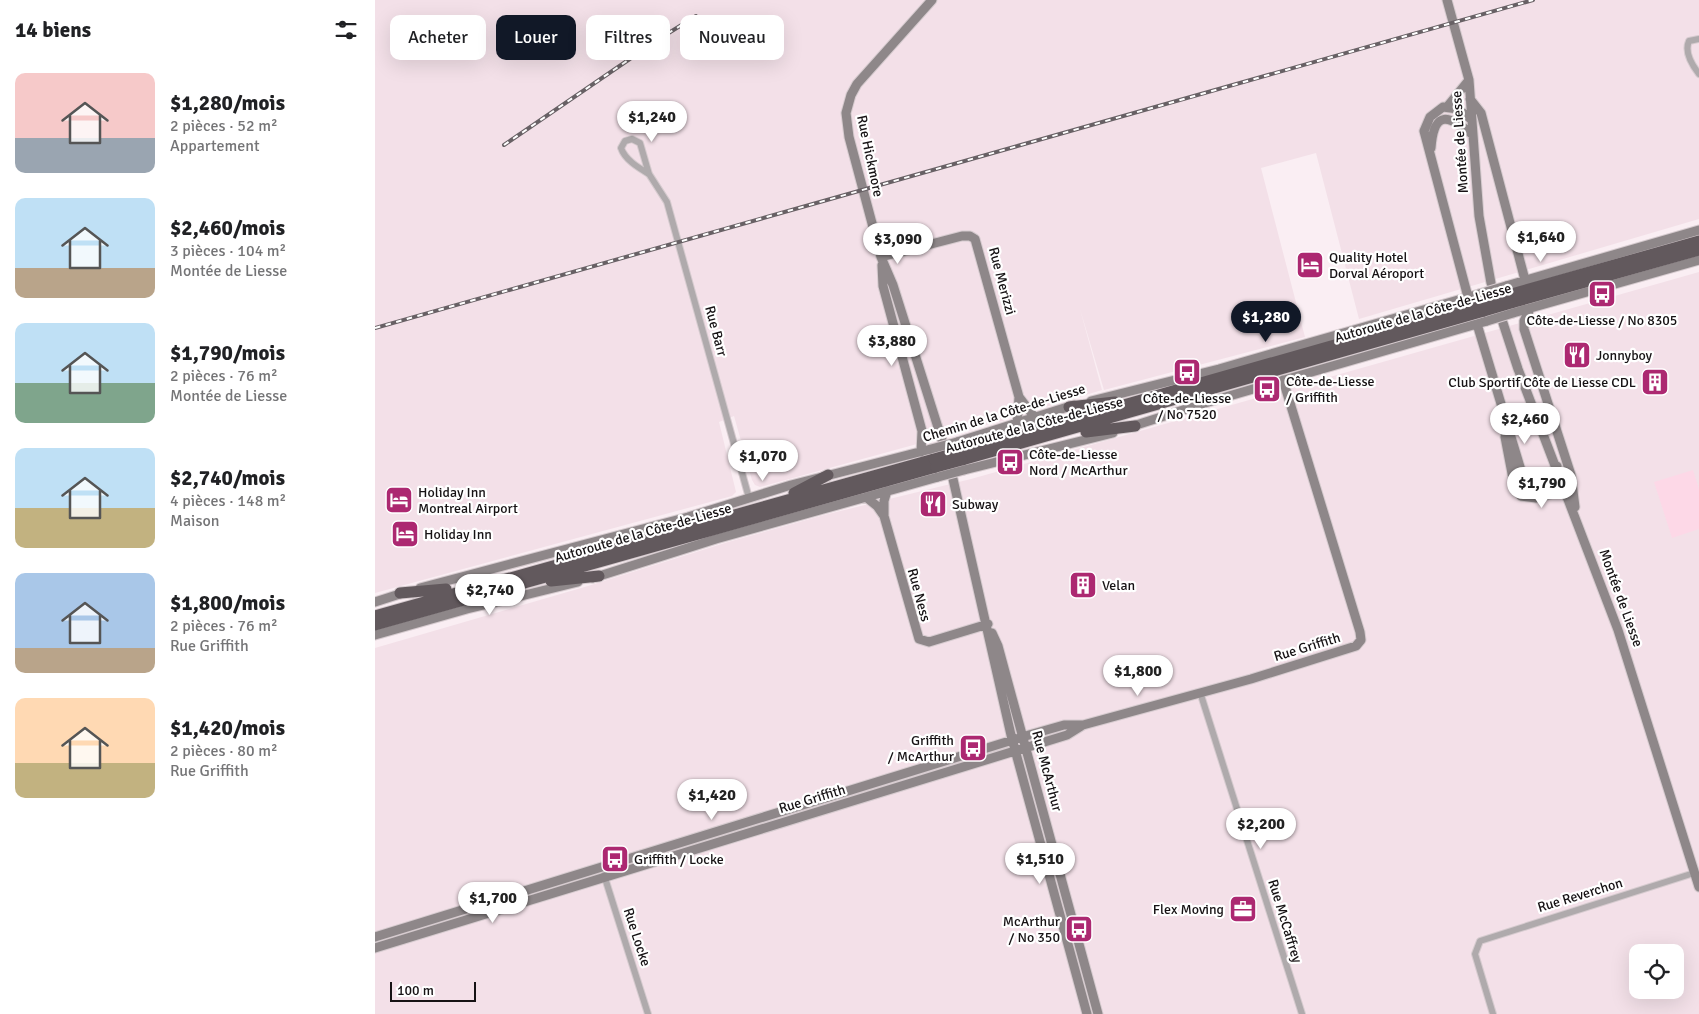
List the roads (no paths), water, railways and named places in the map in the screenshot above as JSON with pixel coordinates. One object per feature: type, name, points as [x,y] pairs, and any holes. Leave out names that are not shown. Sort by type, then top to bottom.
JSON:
[{"type":"highway","name":"Autoroute de la Côte-de-Liesse","points":[[1509,300],[1699,241]]},
{"type":"highway","name":"Autoroute de la Côte-de-Liesse","points":[[375,616],[497,585],[961,456],[1169,393],[1699,250]]},
{"type":"highway","name":"Autoroute de la Côte-de-Liesse","points":[[961,456],[1037,439],[1483,307]]},
{"type":"highway","points":[[1069,407],[1102,404],[1169,393]]},
{"type":"highway","points":[[1037,439],[1135,426]]},
{"type":"highway","name":"Autoroute de la Côte-de-Liesse","points":[[375,625],[497,585],[772,504],[935,463]]},
{"type":"highway","points":[[772,504],[828,475]]},
{"type":"highway","points":[[400,594],[599,576]]},
{"type":"street","name":"Rue Hickmore","points":[[881,258],[849,137],[846,113],[851,95],[860,80],[932,0]]},
{"type":"street","name":"Montée de Liesse","points":[[1447,0],[1469,80],[1482,236],[1491,283]]},
{"type":"street","points":[[1699,39],[1689,41],[1687,47],[1691,62],[1699,74]]},
{"type":"street","points":[[1468,297],[1431,151],[1425,136],[1426,124],[1435,112],[1447,107],[1469,80]]},
{"type":"street","points":[[1470,99],[1481,111],[1489,149],[1525,280]]},
{"type":"street","points":[[1447,107],[1458,109],[1472,120]]},
{"type":"street","points":[[1431,151],[1433,130],[1443,120],[1457,121],[1473,135]]},
{"type":"street","name":"Rue Barr","points":[[649,174],[640,169],[623,153],[621,148],[625,141],[632,138],[640,143],[649,174],[663,192],[669,207],[749,498]]},
{"type":"street","name":"Chemin de la Côte-de-Liesse","points":[[961,456],[1017,424],[1069,407],[1219,369],[1468,297],[1483,307],[1509,300],[1525,280],[1699,230]]},
{"type":"street","name":"Rue Merizzi","points":[[881,258],[962,236],[973,238],[979,251],[1019,397],[1017,424]]},
{"type":"street","points":[[881,258],[893,285],[942,440]]},
{"type":"street","points":[[881,258],[883,286],[922,431],[921,452]]},
{"type":"street","name":"Chemin de la Côte-de-Liesse","points":[[1509,300],[1530,309],[1699,260]]},
{"type":"street","name":"Chemin de la Côte-de-Liesse","points":[[375,635],[599,576],[711,540],[887,491],[935,463],[961,456],[1135,426],[1283,380],[1477,324],[1483,307]]},
{"type":"street","points":[[1502,411],[1508,460],[1518,493],[1525,498],[1533,499],[1570,489],[1524,329],[1524,320],[1530,309]]},
{"type":"street","name":"Montée de Liesse","points":[[1503,323],[1518,369],[1557,466],[1570,489],[1576,516],[1627,656],[1699,887]]},
{"type":"street","points":[[1477,324],[1519,470],[1527,482],[1537,487],[1546,485],[1557,466]]},
{"type":"street","name":"Rue Griffith","points":[[375,938],[1023,736],[1064,725],[1083,725],[1352,648],[1361,640],[1283,380]]},
{"type":"street","name":"Rue Merizzi","points":[[1019,397],[1035,418]]},
{"type":"street","name":"Chemin de la Côte-de-Liesse","points":[[375,602],[688,517],[828,475],[921,452],[935,463]]},
{"type":"street","name":"Rue McArthur","points":[[953,479],[988,624],[991,649],[1013,740],[1087,1014]]},
{"type":"street","name":"Rue Ness","points":[[884,516],[887,491]]},
{"type":"street","name":"Rue Ness","points":[[866,497],[875,504],[884,516],[919,639],[929,642],[988,624]]},
{"type":"street","name":"Rue McArthur","points":[[988,624],[998,646],[1098,1014]]},
{"type":"street","name":"Rue McCaffrey","points":[[1200,692],[1302,1014]]},
{"type":"street","name":"Rue Griffith","points":[[375,948],[1067,735],[1083,725]]},
{"type":"street","points":[[737,826],[740,835]]},
{"type":"street","points":[[695,839],[698,848]]},
{"type":"street","name":"Rue Locke","points":[[601,868],[648,1014]]},
{"type":"street","name":"Rue Reverchon","points":[[1493,1014],[1476,957],[1477,946],[1486,937],[1695,873]]},
{"type":"railway","points":[[375,328],[1533,0]]},
{"type":"railway","points":[[504,145],[680,26]]},
{"type":"place","name":"Quality Hotel Dorval Aéroport","points":[[1310,265]]},
{"type":"place","name":"Côte-de-Liesse / No 8305","points":[[1602,294]]},
{"type":"place","name":"Jonnyboy","points":[[1577,355]]},
{"type":"place","name":"Côte-de-Liesse / No 7520","points":[[1187,372]]},
{"type":"place","name":"Club Sportif Côte de Liesse CDL","points":[[1655,382]]},
{"type":"place","name":"Côte-de-Liesse / Griffith","points":[[1267,389]]},
{"type":"place","name":"Côte-de-Liesse Nord / McArthur","points":[[1010,462]]},
{"type":"place","name":"Holiday Inn Montreal Airport","points":[[399,500]]},
{"type":"place","name":"Subway","points":[[933,504]]},
{"type":"place","name":"Holiday Inn","points":[[405,534]]},
{"type":"place","name":"Velan","points":[[1083,585]]},
{"type":"place","name":"Griffith / McArthur","points":[[973,748]]},
{"type":"place","name":"Griffith / Locke","points":[[615,859]]},
{"type":"place","name":"Flex Moving","points":[[1243,909]]},
{"type":"place","name":"McArthur / No 350","points":[[1079,929]]}]
